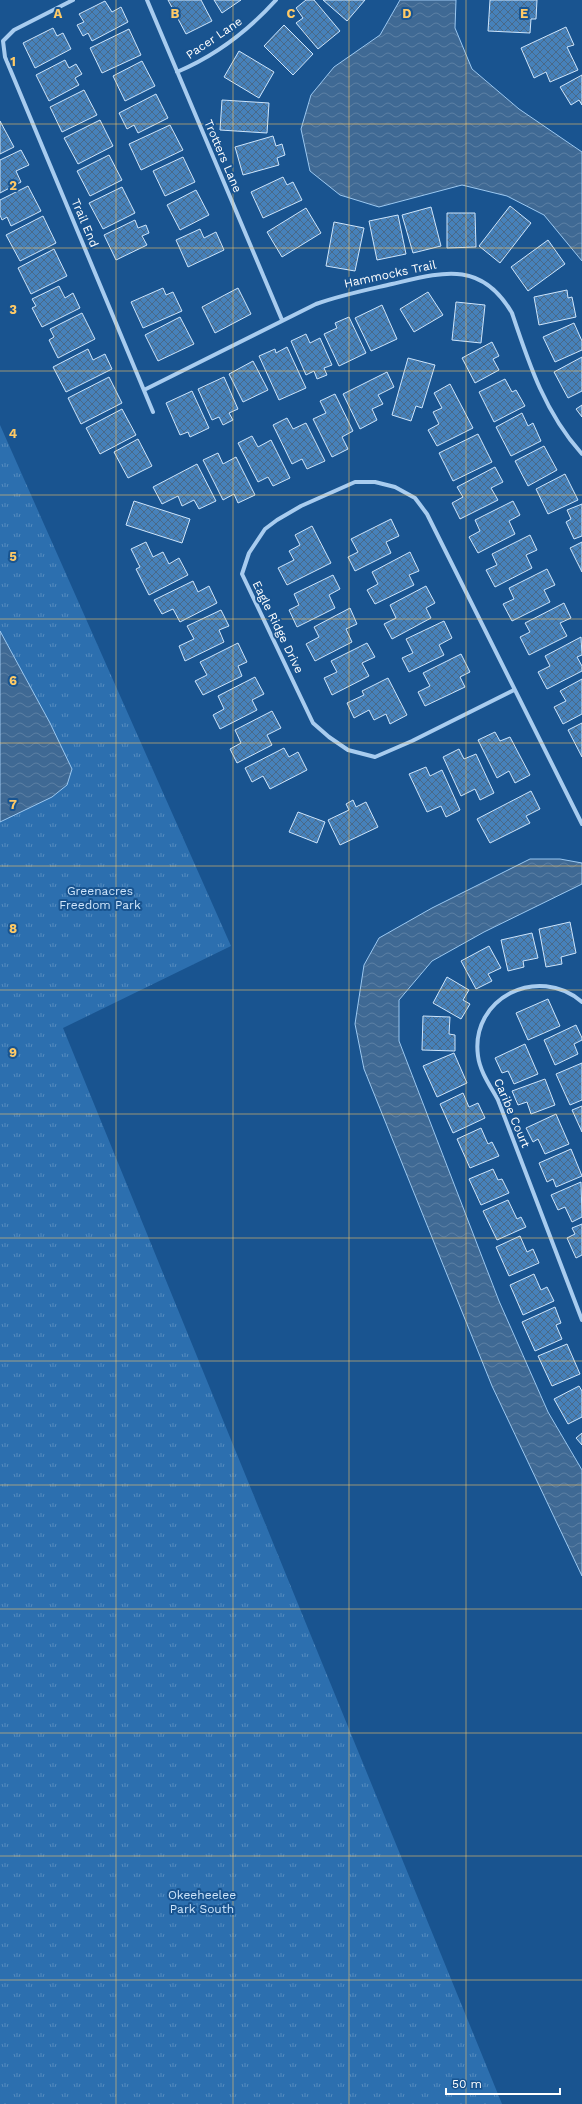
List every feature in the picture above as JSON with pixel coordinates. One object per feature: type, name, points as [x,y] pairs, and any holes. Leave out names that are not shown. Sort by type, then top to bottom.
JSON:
[{"type":"street","name":"Trail End","points":[[73,0],[14,30],[3,41],[5,57],[153,412]]},
{"type":"street","name":"Trotters Lane","points":[[147,0],[282,320]]},
{"type":"street","name":"Pacer Lane","points":[[177,72],[208,57],[236,38],[276,0]]},
{"type":"street","name":"Hammocks Trail","points":[[144,390],[316,304],[339,296],[434,274],[457,273],[480,280],[499,294],[509,308],[542,396],[558,425],[582,454]]},
{"type":"street","name":"Eagle Ridge Drive","points":[[514,690],[412,741],[375,756],[348,750],[329,737],[313,722],[242,574],[249,554],[265,529],[277,520],[301,506],[354,482],[375,482],[395,487],[415,498],[427,514],[582,824]]},
{"type":"street","name":"Caribe Court","points":[[582,1002],[566,991],[545,985],[534,985],[512,992],[503,997],[488,1014],[481,1029],[478,1045],[481,1067],[498,1100],[582,1320]]},
{"type":"green space","name":"Okeeheelee Park South","points":[[0,425],[231,946],[63,1028],[502,2104],[0,2104]]},
{"type":"water","points":[[400,0],[456,0],[455,28],[472,69],[519,109],[582,152],[582,261],[544,215],[507,196],[462,185],[379,207],[340,195],[310,171],[301,129],[311,95],[334,67],[380,35]]},
{"type":"water","points":[[0,631],[50,723],[72,769],[67,785],[52,797],[0,822]]},
{"type":"water","points":[[530,859],[560,859],[582,863],[582,884],[484,932],[432,961],[399,1000],[399,1041],[499,1301],[548,1412],[582,1470],[582,1576],[492,1386],[364,1069],[355,1024],[364,965],[379,938],[432,908]]},
{"type":"building","points":[[168,0],[201,0],[212,21],[186,34]]},
{"type":"building","points":[[214,0],[241,0],[222,13]]},
{"type":"building","points":[[306,0],[314,0],[340,31],[318,49],[296,23],[303,18],[296,8]]},
{"type":"building","points":[[323,0],[365,0],[347,21]]},
{"type":"building","points":[[490,0],[537,0],[536,19],[531,19],[530,33],[488,31]]},
{"type":"building","points":[[105,1],[112,12],[121,7],[128,22],[92,41],[88,33],[83,36],[77,25],[84,22],[79,14]]},
{"type":"building","points":[[284,25],[313,54],[293,75],[264,46]]},
{"type":"building","points":[[566,27],[574,45],[567,47],[578,70],[550,82],[546,72],[534,78],[521,48]]},
{"type":"building","points":[[53,28],[57,36],[63,33],[71,49],[35,68],[23,43]]},
{"type":"building","points":[[129,29],[141,55],[102,73],[90,48]]},
{"type":"building","points":[[239,51],[274,72],[259,98],[224,77]]},
{"type":"building","points":[[65,60],[69,68],[76,64],[82,74],[75,78],[79,85],[49,101],[36,75]]},
{"type":"building","points":[[142,61],[155,86],[125,101],[113,76]]},
{"type":"building","points":[[582,75],[582,105],[579,100],[571,105],[560,87]]},
{"type":"building","points":[[84,90],[97,115],[62,132],[50,107]]},
{"type":"building","points":[[156,94],[168,118],[138,133],[134,125],[127,129],[119,113]]},
{"type":"building","points":[[222,100],[269,103],[267,133],[220,130]]},
{"type":"building","points":[[100,120],[113,146],[78,164],[64,138]]},
{"type":"building","points":[[0,121],[14,147],[0,154]]},
{"type":"building","points":[[170,125],[183,150],[141,170],[129,144]]},
{"type":"building","points":[[273,136],[276,146],[282,144],[285,155],[277,158],[279,165],[243,175],[235,147]]},
{"type":"building","points":[[21,150],[29,165],[16,171],[21,182],[0,193],[0,160]]},
{"type":"building","points":[[109,155],[122,180],[90,196],[77,171]]},
{"type":"building","points":[[183,157],[195,182],[165,196],[153,171]]},
{"type":"building","points":[[283,177],[287,185],[293,182],[302,200],[263,218],[251,192]]},
{"type":"building","points":[[28,186],[41,211],[11,226],[7,217],[2,220],[0,215],[0,200]]},
{"type":"building","points":[[122,187],[135,213],[103,229],[89,203]]},
{"type":"building","points":[[196,190],[209,215],[180,230],[167,205]]},
{"type":"building","points":[[510,206],[531,223],[500,263],[479,246]]},
{"type":"building","points":[[431,207],[441,246],[413,253],[402,215]]},
{"type":"building","points":[[306,208],[321,233],[282,257],[267,232]]},
{"type":"building","points":[[447,213],[475,213],[476,247],[447,248]]},
{"type":"building","points":[[398,215],[406,254],[377,260],[369,221]]},
{"type":"building","points":[[43,216],[56,243],[20,261],[6,235]]},
{"type":"building","points":[[135,220],[138,228],[146,225],[149,233],[142,236],[147,245],[116,260],[104,235]]},
{"type":"building","points":[[334,222],[364,228],[355,271],[326,266]]},
{"type":"building","points":[[200,229],[204,238],[216,232],[224,250],[188,267],[176,240]]},
{"type":"building","points":[[548,240],[565,264],[528,291],[511,267]]},
{"type":"building","points":[[54,249],[67,276],[31,294],[18,268]]},
{"type":"building","points":[[59,286],[65,298],[73,293],[80,308],[42,327],[32,308],[36,306],[32,299]]},
{"type":"building","points":[[163,288],[166,295],[173,292],[182,311],[143,328],[131,302]]},
{"type":"building","points":[[238,288],[251,314],[215,333],[202,307]]},
{"type":"building","points":[[567,290],[568,298],[572,297],[576,317],[539,325],[534,297]]},
{"type":"building","points":[[428,292],[443,315],[414,332],[400,309]]},
{"type":"building","points":[[456,302],[485,305],[481,343],[452,340]]},
{"type":"building","points":[[382,305],[397,339],[371,351],[355,318]]},
{"type":"building","points":[[82,313],[95,339],[58,358],[49,340],[54,337],[50,329]]},
{"type":"building","points":[[180,317],[194,344],[158,361],[145,335]]},
{"type":"building","points":[[349,317],[366,353],[339,366],[324,334],[337,328],[335,323]]},
{"type":"building","points":[[574,323],[582,341],[582,350],[555,362],[543,337]]},
{"type":"building","points":[[306,334],[310,343],[320,338],[332,365],[324,368],[327,375],[317,379],[314,371],[306,375],[291,341]]},
{"type":"building","points":[[492,342],[499,356],[493,359],[499,370],[475,383],[462,358]]},
{"type":"building","points":[[287,347],[306,388],[279,400],[259,356],[275,349],[276,353]]},
{"type":"building","points":[[88,349],[93,360],[105,354],[112,369],[66,392],[53,367]]},
{"type":"building","points":[[582,357],[582,391],[568,398],[554,372]]},
{"type":"building","points":[[408,358],[435,365],[422,408],[416,406],[411,421],[392,415]]},
{"type":"building","points":[[253,361],[268,390],[243,402],[229,374]]},
{"type":"building","points":[[387,372],[394,387],[378,395],[383,404],[372,409],[377,420],[360,429],[343,394]]},
{"type":"building","points":[[109,377],[122,403],[81,424],[68,398]]},
{"type":"building","points":[[224,377],[238,409],[229,413],[233,420],[223,425],[219,417],[212,420],[198,389]]},
{"type":"building","points":[[505,379],[512,392],[516,390],[525,406],[494,422],[479,392]]},
{"type":"building","points":[[450,384],[473,428],[437,446],[428,430],[439,424],[433,412],[442,408],[434,393]]},
{"type":"building","points":[[192,391],[209,428],[190,437],[188,432],[180,435],[166,403]]},
{"type":"building","points":[[335,394],[353,431],[342,437],[348,449],[332,457],[313,419],[326,413],[320,401]]},
{"type":"building","points":[[582,405],[582,417],[576,409]]},
{"type":"building","points":[[122,409],[136,435],[100,454],[86,428]]},
{"type":"building","points":[[522,413],[528,426],[533,423],[541,441],[511,456],[496,427]]},
{"type":"building","points":[[287,418],[293,429],[306,423],[325,461],[307,469],[302,459],[292,464],[273,425]]},
{"type":"building","points":[[478,434],[492,462],[453,481],[439,453]]},
{"type":"building","points":[[252,436],[258,447],[271,440],[290,478],[273,486],[268,477],[258,482],[238,443]]},
{"type":"building","points":[[138,439],[152,466],[128,478],[114,452]]},
{"type":"building","points":[[544,446],[557,470],[528,486],[515,461]]},
{"type":"building","points":[[218,453],[223,464],[236,457],[255,495],[238,503],[234,494],[223,500],[203,460]]},
{"type":"building","points":[[197,464],[216,501],[199,509],[194,500],[182,506],[178,496],[162,504],[153,487]]},
{"type":"building","points":[[495,467],[503,482],[491,488],[498,500],[460,519],[452,503],[463,497],[457,487]]},
{"type":"building","points":[[565,474],[578,500],[548,514],[536,489]]},
{"type":"building","points":[[134,501],[190,519],[182,543],[126,525]]},
{"type":"building","points":[[513,501],[520,515],[509,521],[515,534],[478,553],[469,537],[480,531],[475,520]]},
{"type":"building","points":[[582,504],[582,536],[574,539],[566,522],[571,519],[567,510]]},
{"type":"building","points":[[391,519],[399,536],[386,542],[391,553],[355,571],[348,557],[358,552],[351,539]]},
{"type":"building","points":[[312,526],[331,563],[287,585],[278,568],[294,560],[289,551],[300,545],[295,535]]},
{"type":"building","points":[[530,535],[537,550],[526,555],[532,568],[495,587],[486,570],[497,565],[492,554]]},
{"type":"building","points":[[146,542],[153,557],[163,552],[169,564],[179,558],[188,575],[149,595],[136,569],[140,567],[131,549]]},
{"type":"building","points":[[582,542],[582,572],[570,548]]},
{"type":"building","points":[[410,552],[419,571],[409,575],[414,585],[375,604],[367,590],[378,584],[372,572]]},
{"type":"building","points":[[547,569],[555,585],[544,590],[550,602],[512,621],[503,604],[514,599],[509,588]]},
{"type":"building","points":[[333,575],[340,589],[329,595],[335,608],[297,627],[289,610],[299,605],[294,594]]},
{"type":"building","points":[[193,581],[198,592],[209,586],[217,603],[180,622],[173,609],[162,614],[154,600]]},
{"type":"building","points":[[426,586],[435,603],[426,608],[431,618],[392,639],[384,624],[396,618],[390,605]]},
{"type":"building","points":[[564,603],[571,618],[560,623],[567,636],[529,655],[520,637],[530,632],[525,623]]},
{"type":"building","points":[[350,608],[357,624],[346,629],[352,642],[315,661],[306,644],[319,637],[314,627]]},
{"type":"building","points":[[221,610],[229,626],[219,630],[224,642],[185,661],[179,646],[194,639],[187,626]]},
{"type":"building","points":[[444,621],[452,638],[439,645],[444,655],[409,672],[402,658],[413,653],[406,639]]},
{"type":"building","points":[[581,637],[582,655],[577,657],[582,666],[582,671],[547,689],[538,672],[550,666],[545,656]]},
{"type":"building","points":[[238,643],[247,662],[238,666],[242,676],[203,695],[195,681],[207,675],[200,662]]},
{"type":"building","points":[[367,643],[375,657],[362,663],[369,676],[332,695],[324,678],[337,672],[331,661]]},
{"type":"building","points":[[461,654],[470,672],[460,677],[465,687],[425,706],[418,692],[430,686],[423,673]]},
{"type":"building","points":[[255,677],[264,694],[252,700],[257,710],[220,729],[213,715],[224,709],[218,696]]},
{"type":"building","points":[[388,678],[407,715],[390,724],[386,714],[374,720],[369,710],[354,718],[347,703],[364,695],[362,691]]},
{"type":"building","points":[[582,679],[582,714],[563,724],[554,707],[566,701],[560,691]]},
{"type":"building","points":[[272,711],[281,728],[267,735],[272,745],[237,763],[230,749],[241,743],[235,730]]},
{"type":"building","points":[[582,723],[582,757],[568,730]]},
{"type":"building","points":[[495,732],[500,741],[510,737],[530,775],[515,783],[509,771],[497,778],[478,740]]},
{"type":"building","points":[[284,748],[289,757],[298,752],[307,770],[270,789],[263,776],[252,782],[245,768]]},
{"type":"building","points":[[459,749],[464,759],[476,754],[494,793],[480,800],[475,789],[461,796],[443,757]]},
{"type":"building","points":[[426,767],[430,776],[442,770],[460,810],[446,817],[441,806],[427,812],[409,774]]},
{"type":"building","points":[[531,791],[540,809],[526,816],[530,823],[490,843],[477,819]]},
{"type":"building","points":[[353,800],[356,807],[366,802],[378,827],[340,845],[328,820],[349,810],[346,804]]},
{"type":"building","points":[[298,812],[325,822],[317,843],[289,832]]},
{"type":"building","points":[[570,922],[576,953],[561,957],[562,964],[546,967],[539,929]]},
{"type":"building","points":[[532,933],[538,958],[523,961],[524,967],[508,971],[501,940]]},
{"type":"building","points":[[489,946],[501,968],[488,974],[492,981],[476,989],[461,961]]},
{"type":"building","points":[[447,977],[469,990],[463,1000],[470,1004],[461,1019],[433,1003]]},
{"type":"building","points":[[548,999],[560,1026],[528,1040],[516,1013]]},
{"type":"building","points":[[423,1016],[450,1017],[449,1034],[455,1035],[455,1051],[422,1050]]},
{"type":"building","points":[[576,1025],[582,1038],[582,1040],[574,1044],[578,1054],[555,1065],[544,1040]]},
{"type":"building","points":[[525,1044],[538,1074],[514,1084],[508,1071],[502,1073],[495,1058]]},
{"type":"building","points":[[454,1053],[467,1083],[437,1097],[423,1066]]},
{"type":"building","points":[[582,1063],[582,1100],[570,1105],[556,1074]]},
{"type":"building","points":[[545,1079],[555,1105],[531,1114],[527,1102],[518,1105],[512,1091]]},
{"type":"building","points":[[463,1093],[469,1107],[478,1103],[485,1118],[453,1133],[440,1104]]},
{"type":"building","points":[[582,1106],[582,1132],[572,1110]]},
{"type":"building","points":[[556,1114],[569,1144],[545,1154],[538,1139],[533,1142],[526,1128]]},
{"type":"building","points":[[481,1128],[488,1144],[492,1142],[499,1156],[470,1168],[457,1139]]},
{"type":"building","points":[[571,1149],[582,1176],[556,1187],[553,1179],[547,1182],[539,1163]]},
{"type":"building","points":[[493,1169],[498,1180],[502,1179],[509,1193],[481,1205],[469,1179]]},
{"type":"building","points":[[581,1182],[582,1217],[572,1222],[565,1207],[558,1210],[551,1195]]},
{"type":"building","points":[[508,1200],[517,1219],[521,1217],[526,1227],[497,1240],[483,1211]]},
{"type":"building","points":[[582,1224],[582,1255],[576,1258],[567,1238],[575,1234],[572,1228]]},
{"type":"building","points":[[520,1236],[527,1252],[533,1249],[539,1263],[509,1276],[496,1247]]},
{"type":"building","points":[[534,1274],[541,1290],[547,1287],[554,1301],[523,1315],[510,1285]]},
{"type":"building","points":[[555,1307],[561,1323],[556,1325],[562,1339],[535,1351],[522,1322]]},
{"type":"building","points":[[567,1344],[580,1374],[552,1386],[538,1356]]},
{"type":"building","points":[[579,1386],[582,1391],[582,1417],[568,1424],[554,1399]]},
{"type":"building","points":[[582,1433],[582,1445],[576,1438]]},
{"type":"park label","name":"Greenacres Freedom Park","points":[[100,898]]}]
